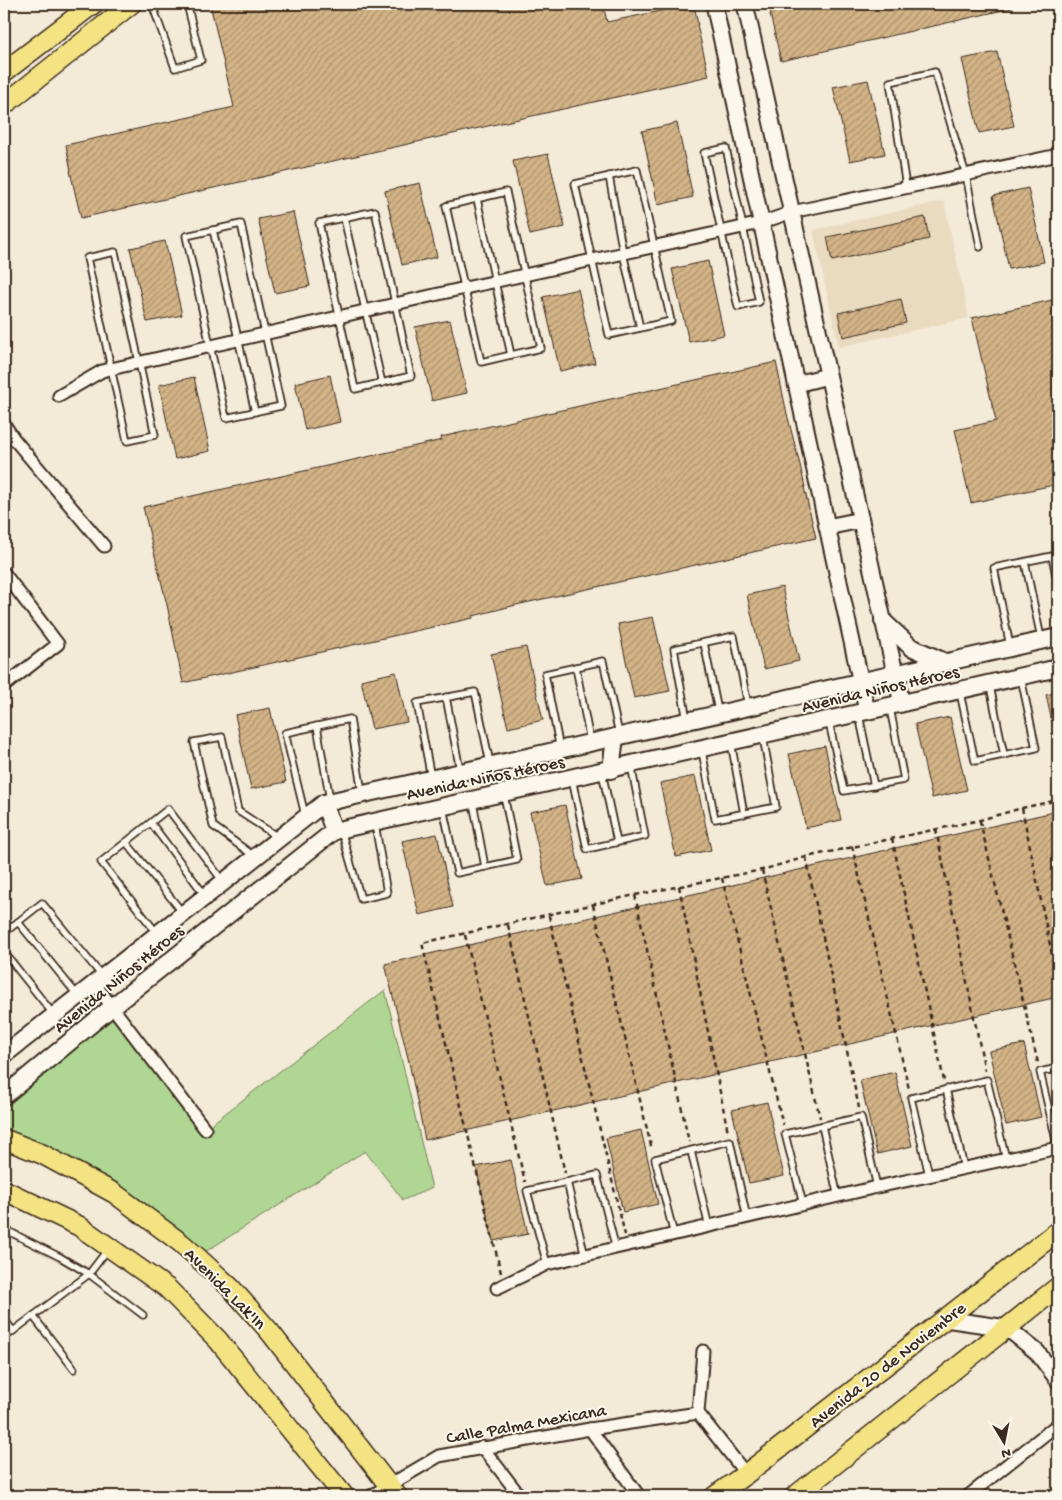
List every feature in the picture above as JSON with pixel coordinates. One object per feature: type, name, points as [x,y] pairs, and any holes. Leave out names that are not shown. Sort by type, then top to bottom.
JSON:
[{"type":"main road","points":[[4,72],[94,4]]},
{"type":"main road","points":[[4,105],[131,4]]},
{"type":"main road","points":[[883,621],[911,647],[945,662]]},
{"type":"main road","name":"Avenida Niños Héroes","points":[[4,1055],[157,933],[327,803],[1058,637]]},
{"type":"main road","name":"Avenida Niños Héroes","points":[[4,1096],[112,1007],[338,830],[1058,668]]},
{"type":"main road","points":[[606,771],[617,737]]},
{"type":"main road","points":[[327,803],[338,830]]},
{"type":"main road","name":"Avenida Lak'In","points":[[4,1138],[42,1154],[114,1193],[197,1257],[231,1288],[270,1332],[393,1491]]},
{"type":"main road","points":[[4,1190],[79,1226],[166,1288],[218,1340],[344,1496]]},
{"type":"main road","name":"Avenida 20 de Noviembre","points":[[715,1496],[746,1474],[1058,1231]]},
{"type":"main road","points":[[795,1496],[1058,1287]]},
{"type":"street","points":[[714,4],[860,681],[863,712]]},
{"type":"street","points":[[745,4],[895,673],[896,705]]},
{"type":"street","points":[[59,396],[102,371],[139,362],[524,274],[761,223],[792,212],[1058,154]]},
{"type":"street","points":[[796,384],[828,376]]},
{"type":"street","points":[[4,424],[14,439],[104,546]]},
{"type":"street","points":[[4,446],[14,439]]},
{"type":"street","points":[[827,527],[860,520]]},
{"type":"street","points":[[4,573],[58,644],[4,686]]},
{"type":"street","points":[[98,980],[112,1007],[204,1129]]},
{"type":"street","points":[[501,1286],[547,1264],[674,1236],[929,1175],[1058,1148]]},
{"type":"street","points":[[945,1318],[1007,1328],[1037,1352],[1058,1380]]},
{"type":"street","points":[[703,1351],[698,1413],[746,1474]]},
{"type":"street","name":"Calle Palma Mexicana","points":[[371,1496],[393,1491],[439,1456],[590,1429],[698,1413]]},
{"type":"street","points":[[968,1496],[1058,1424]]},
{"type":"street","points":[[590,1429],[639,1496]]},
{"type":"street","points":[[482,1447],[520,1496]]},
{"type":"lane","points":[[152,4],[175,68],[201,60],[187,4]]},
{"type":"lane","points":[[906,188],[890,82],[935,72],[966,174],[980,247]]},
{"type":"lane","points":[[726,148],[759,302],[738,306],[722,231],[704,153],[726,148]]},
{"type":"lane","points":[[637,170],[654,246],[671,321],[609,335],[575,184],[637,170]]},
{"type":"lane","points":[[609,176],[623,253],[640,328]]},
{"type":"lane","points":[[506,192],[541,348],[481,362],[446,206],[477,199],[506,192]]},
{"type":"lane","points":[[477,199],[511,355]]},
{"type":"lane","points":[[375,211],[395,304],[411,376],[355,388],[319,223],[375,211]]},
{"type":"lane","points":[[344,218],[382,383]]},
{"type":"lane","points":[[241,224],[265,334],[281,406],[226,418],[186,236],[241,224]]},
{"type":"lane","points":[[212,230],[255,412]]},
{"type":"lane","points":[[115,252],[155,435],[127,441],[111,369],[86,258],[115,252]]},
{"type":"lane","points":[[1010,648],[994,568],[1052,556],[1058,584]]},
{"type":"lane","points":[[1025,562],[1042,640]]},
{"type":"lane","points":[[687,721],[674,649],[734,636],[748,707]]},
{"type":"lane","points":[[704,643],[718,714]]},
{"type":"lane","points":[[560,749],[545,674],[604,661],[617,737]]},
{"type":"lane","points":[[576,667],[590,743]]},
{"type":"lane","points":[[959,691],[975,761],[1036,748],[1020,677]]},
{"type":"lane","points":[[990,684],[1004,755]]},
{"type":"lane","points":[[432,779],[418,703],[475,692],[491,766]]},
{"type":"lane","points":[[446,698],[461,772]]},
{"type":"lane","points":[[829,720],[844,791],[904,780],[896,705]]},
{"type":"lane","points":[[863,712],[874,786]]},
{"type":"lane","points":[[305,818],[286,733],[350,719],[363,795]]},
{"type":"lane","points":[[317,726],[327,803]]},
{"type":"lane","points":[[701,749],[715,819],[776,807],[762,735]]},
{"type":"lane","points":[[255,857],[213,826],[194,742],[222,737],[238,811],[280,838]]},
{"type":"lane","points":[[730,742],[744,814]]},
{"type":"lane","points":[[572,778],[587,849],[645,836],[632,765]]},
{"type":"lane","points":[[606,771],[617,842]]},
{"type":"lane","points":[[443,807],[456,872],[517,860],[504,793]]},
{"type":"lane","points":[[472,800],[484,867]]},
{"type":"lane","points":[[157,933],[101,862],[168,809],[224,882]]},
{"type":"lane","points":[[338,830],[362,899],[387,893],[375,822]]},
{"type":"lane","points":[[151,823],[206,896]]},
{"type":"lane","points":[[126,842],[183,913]]},
{"type":"lane","points":[[4,933],[42,903],[98,980]]},
{"type":"lane","points":[[18,922],[78,996]]},
{"type":"lane","points":[[4,952],[54,1015]]},
{"type":"lane","points":[[1058,1068],[1040,1072],[1058,1148]]},
{"type":"lane","points":[[929,1175],[911,1098],[987,1080],[1006,1159]]},
{"type":"lane","points":[[946,1089],[964,1168]]},
{"type":"lane","points":[[803,1204],[785,1134],[861,1117],[877,1187]]},
{"type":"lane","points":[[822,1126],[838,1197]]},
{"type":"lane","points":[[674,1236],[655,1159],[730,1141],[747,1218]]},
{"type":"lane","points":[[691,1151],[709,1227]]},
{"type":"lane","points":[[547,1264],[527,1190],[597,1174],[622,1247]]},
{"type":"lane","points":[[567,1182],[585,1256]]},
{"type":"lane","points":[[4,1228],[89,1274],[143,1316]]},
{"type":"lane","points":[[4,1338],[89,1274],[110,1248]]},
{"type":"lane","points":[[33,1316],[74,1369]]},
{"type":"lane","points":[[4,1319],[14,1331]]},
{"type":"path","points":[[501,1286],[422,943],[549,916],[592,904],[762,870],[852,846],[980,820],[1058,800]]},
{"type":"path","points":[[1022,808],[1058,984]]},
{"type":"path","points":[[980,820],[1040,1072]]},
{"type":"path","points":[[936,829],[987,1080]]},
{"type":"path","points":[[892,838],[946,1089]]},
{"type":"path","points":[[852,846],[911,1098]]},
{"type":"path","points":[[806,857],[861,1117]]},
{"type":"path","points":[[762,870],[822,1126]]},
{"type":"path","points":[[722,878],[785,1134]]},
{"type":"path","points":[[679,886],[730,1141]]},
{"type":"path","points":[[636,895],[691,1151]]},
{"type":"path","points":[[592,904],[655,1159]]},
{"type":"path","points":[[549,916],[622,1247]]},
{"type":"path","points":[[508,924],[567,1182]]},
{"type":"path","points":[[465,935],[527,1190]]},
{"type":"shaded area","points":[[944,201],[969,318],[839,347],[813,230]]},
{"type":"green space","points":[[385,990],[432,1188],[403,1200],[365,1151],[197,1257],[139,1212],[4,1136],[4,1096],[112,1007],[205,1129]]},
{"type":"building","points":[[210,4],[603,4],[607,22],[694,4],[709,76],[81,218],[66,145],[234,107]]},
{"type":"building","points":[[769,4],[1011,4],[1012,8],[781,61]]},
{"type":"building","points":[[997,52],[1014,126],[979,133],[962,59]]},
{"type":"building","points":[[868,80],[885,154],[850,161],[833,87]]},
{"type":"building","points":[[677,123],[693,197],[658,205],[642,131]]},
{"type":"building","points":[[548,154],[565,227],[530,235],[513,161]]},
{"type":"building","points":[[420,183],[437,257],[402,265],[385,191]]},
{"type":"building","points":[[1028,188],[1044,262],[1009,269],[993,196]]},
{"type":"building","points":[[293,212],[310,286],[275,293],[258,219]]},
{"type":"building","points":[[925,217],[929,239],[832,261],[827,237]]},
{"type":"building","points":[[165,241],[182,315],[147,322],[130,248]]},
{"type":"building","points":[[708,261],[724,335],[689,342],[672,269]]},
{"type":"building","points":[[578,289],[595,363],[560,371],[543,297]]},
{"type":"building","points":[[901,299],[906,323],[843,337],[838,313]]},
{"type":"building","points":[[1052,300],[1058,331],[1058,484],[971,503],[955,430],[996,421],[972,318]]},
{"type":"building","points":[[450,320],[467,393],[432,401],[415,327]]},
{"type":"building","points":[[776,362],[816,538],[516,605],[473,616],[473,618],[183,683],[167,605],[143,507],[442,440],[441,437]]},
{"type":"building","points":[[330,375],[340,422],[305,430],[295,383]]},
{"type":"building","points":[[194,377],[210,451],[175,459],[159,385]]},
{"type":"building","points":[[782,587],[799,661],[764,669],[747,595]]},
{"type":"building","points":[[653,617],[670,691],[634,698],[618,624]]},
{"type":"building","points":[[526,647],[543,720],[508,728],[491,654]]},
{"type":"building","points":[[396,672],[407,722],[372,729],[361,680]]},
{"type":"building","points":[[1058,692],[1058,730],[1054,731],[1046,695]]},
{"type":"building","points":[[270,708],[286,782],[251,789],[235,715]]},
{"type":"building","points":[[950,717],[967,790],[932,798],[915,724]]},
{"type":"building","points":[[825,746],[841,820],[806,828],[789,754]]},
{"type":"building","points":[[695,776],[711,850],[676,857],[660,783]]},
{"type":"building","points":[[565,805],[582,879],[547,886],[530,812]]},
{"type":"building","points":[[1058,811],[1058,997],[425,1140],[409,1062],[385,964]]},
{"type":"building","points":[[437,834],[453,907],[419,915],[402,841]]},
{"type":"building","points":[[1024,1044],[1041,1117],[1006,1125],[989,1051]]},
{"type":"building","points":[[895,1072],[912,1146],[877,1154],[860,1080]]},
{"type":"building","points":[[767,1102],[784,1176],[749,1183],[732,1110]]},
{"type":"building","points":[[641,1130],[658,1204],[623,1212],[606,1138]]},
{"type":"building","points":[[511,1160],[528,1234],[493,1241],[476,1167]]}]
